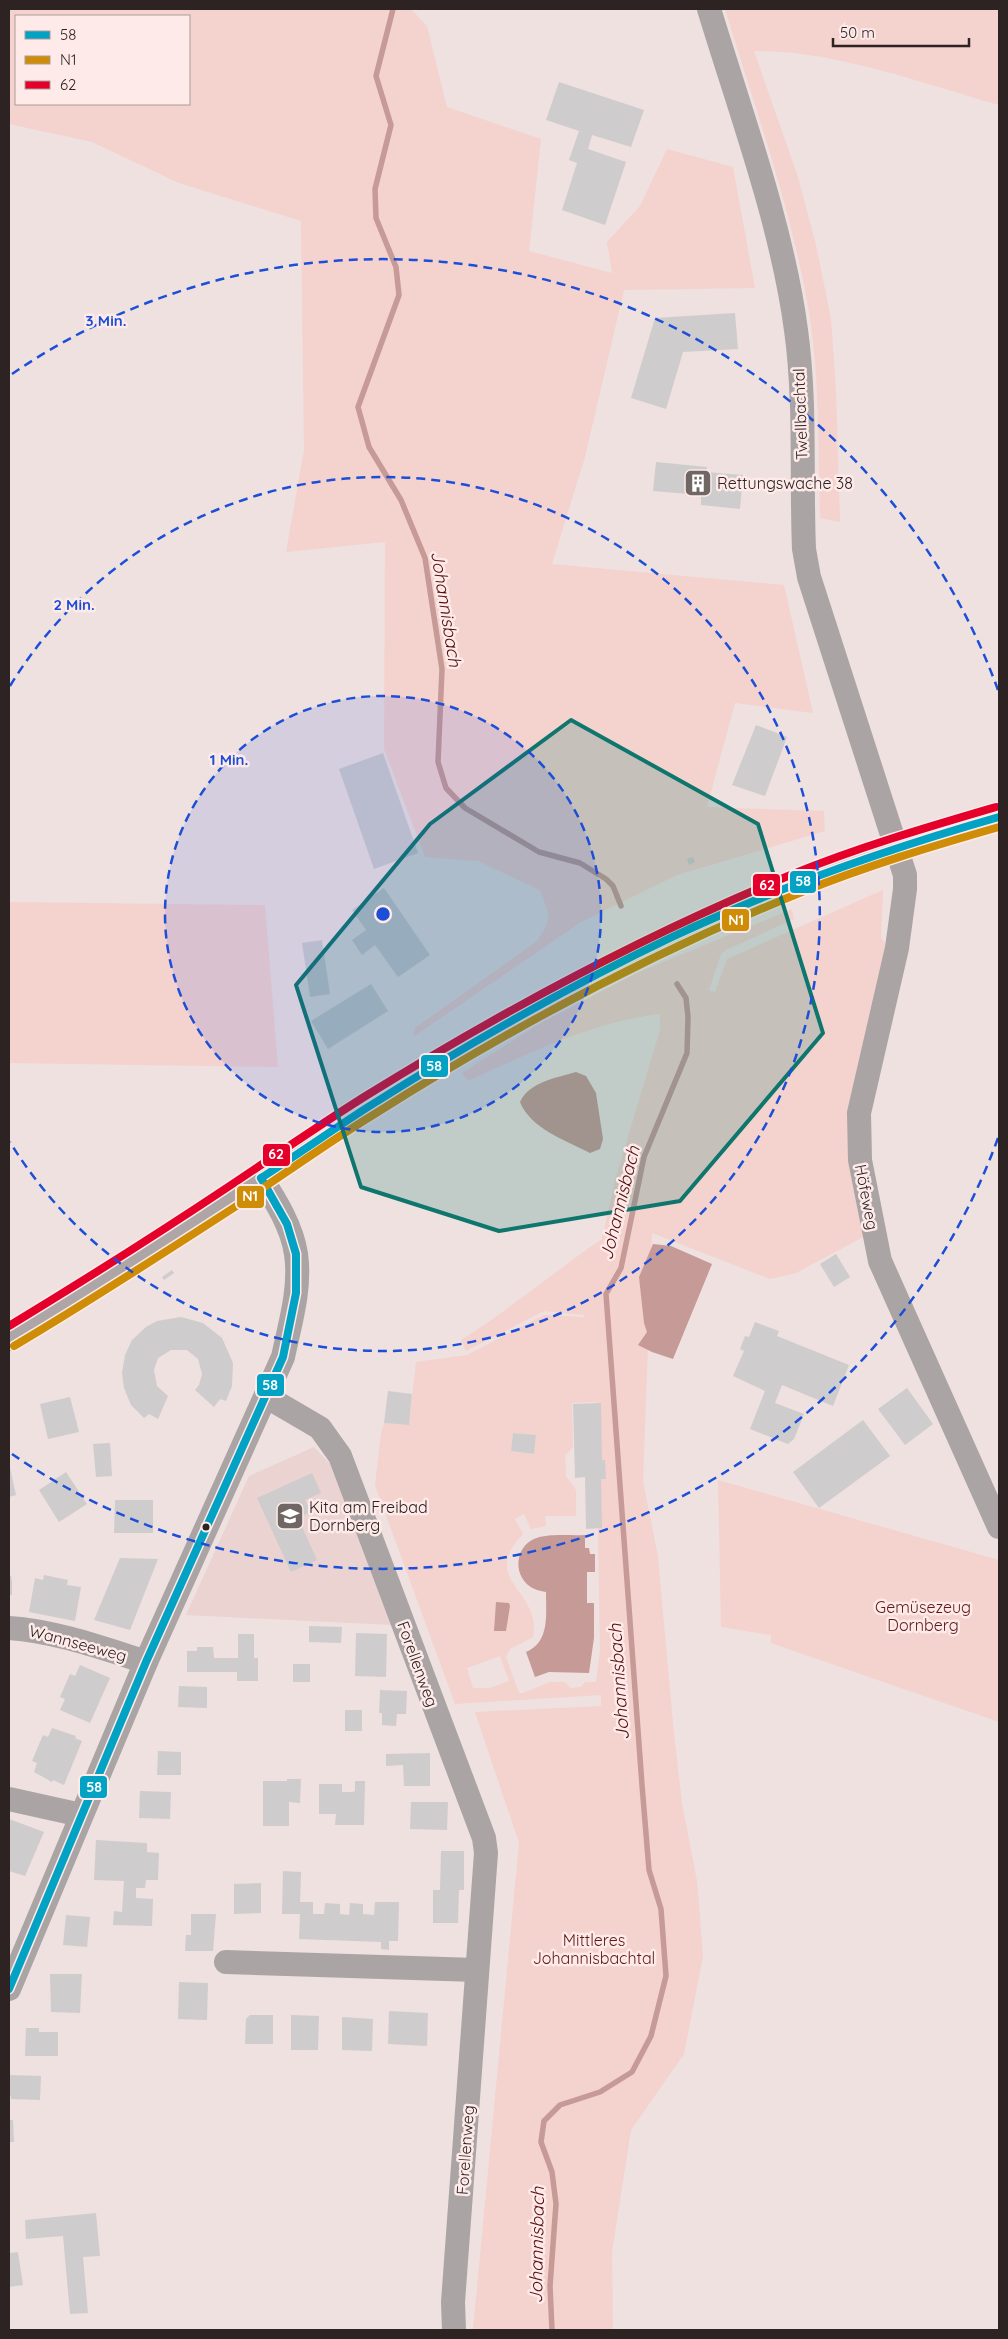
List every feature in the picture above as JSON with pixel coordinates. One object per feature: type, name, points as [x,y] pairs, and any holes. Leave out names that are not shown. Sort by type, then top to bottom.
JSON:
[{"type":"main road","points":[[9,1337],[135,1260],[367,1107],[543,1003],[603,971],[721,913],[789,886],[937,834],[999,817]]},
{"type":"street","name":"Twellbachtal","points":[[709,9],[769,205],[787,276],[796,330],[800,378],[804,549],[809,577],[897,848]]},
{"type":"street","name":"Höfeweg","points":[[897,848],[905,875],[904,896],[897,948],[860,1113],[860,1160],[880,1261],[999,1527]]},
{"type":"street","points":[[9,1987],[146,1662],[267,1397],[283,1357],[292,1317],[296,1281],[296,1254],[287,1225],[276,1202],[261,1178]]},
{"type":"street","name":"Forellenweg","points":[[267,1397],[320,1428],[340,1456],[484,1838],[486,1853],[453,2302],[454,2330]]},
{"type":"street","name":"Wannseeweg","points":[[9,1628],[23,1629],[97,1646],[146,1662]]},
{"type":"street","points":[[9,1799],[81,1816]]},
{"type":"street","points":[[226,1962],[477,1970]]},
{"type":"highlighted area","points":[[571,720],[758,824],[823,1033],[680,1201],[499,1231],[361,1187],[296,985],[430,824]]},
{"type":"shaded area","points":[[576,1072],[586,1076],[596,1093],[603,1139],[600,1149],[590,1153],[540,1127],[532,1120],[520,1102],[524,1095],[536,1085]]},
{"type":"shaded area","points":[[653,1244],[671,1246],[712,1264],[673,1359],[638,1345],[647,1332],[644,1323],[639,1277]]},
{"type":"shaded area","name":"Kita am Freibad Dornberg","points":[[314,1447],[330,1464],[391,1625],[186,1615],[249,1476]]},
{"type":"shaded area","points":[[585,1535],[585,1548],[589,1548],[590,1554],[595,1554],[595,1572],[587,1572],[587,1603],[594,1603],[594,1638],[589,1673],[549,1672],[535,1677],[526,1652],[539,1642],[543,1635],[546,1618],[546,1592],[532,1588],[523,1580],[519,1567],[520,1554],[528,1543],[540,1537]]},
{"type":"shaded area","points":[[496,1602],[509,1603],[506,1631],[494,1631]]},
{"type":"green space","points":[[9,9],[411,9],[427,26],[447,107],[541,139],[529,251],[612,273],[607,242],[640,206],[667,149],[733,167],[755,288],[624,290],[585,457],[552,564],[784,585],[813,713],[735,703],[707,807],[824,811],[825,831],[677,875],[581,922],[413,1037],[415,1028],[536,942],[545,928],[548,912],[540,890],[478,861],[425,857],[384,749],[385,542],[286,552],[304,450],[301,221],[179,183],[92,142],[9,124]]},
{"type":"green space","points":[[725,9],[999,9],[999,105],[877,69],[814,56],[754,51],[798,177],[816,245],[831,319],[836,391],[840,522],[820,518],[816,368],[803,279],[773,162]]},
{"type":"green space","name":"Mittleres Johannisbachtal","points":[[883,890],[881,938],[887,945],[851,1112],[865,1236],[796,1273],[770,1279],[652,1233],[643,1481],[658,1557],[674,1734],[682,1803],[697,1881],[703,1956],[684,2054],[631,2130],[612,2252],[613,2330],[473,2330],[519,1843],[475,1712],[601,1706],[601,1695],[455,1704],[375,1485],[381,1433],[384,1423],[409,1425],[416,1362],[467,1355],[544,1315],[584,1317],[584,1315],[544,1311],[466,1351],[461,1340],[602,1239],[615,1180],[660,1030],[660,1014],[634,1018],[585,1031],[468,1081],[462,1073],[541,1023],[637,973],[792,909],[794,919],[721,954],[709,990],[715,992],[727,959]],"holes":[[[596,1402],[600,1651],[596,1682],[585,1682],[581,1687],[570,1688],[565,1682],[550,1682],[519,1693],[506,1657],[510,1649],[533,1637],[533,1621],[529,1607],[509,1575],[507,1563],[511,1550],[523,1534],[515,1519],[524,1514],[531,1529],[546,1526],[545,1516],[576,1516],[576,1490],[566,1476],[565,1456],[573,1447],[572,1403]],[[513,1433],[536,1436],[534,1454],[511,1451]],[[500,1656],[509,1681],[490,1688],[473,1688],[467,1668]]]},
{"type":"green space","points":[[9,902],[265,905],[278,1067],[9,1063]]},
{"type":"green space","name":"Gemüsezeug Dornberg","points":[[718,1480],[999,1560],[999,1722],[771,1643],[771,1635],[721,1627]]},
{"type":"building","points":[[559,82],[644,110],[631,147],[592,135],[588,149],[626,162],[605,225],[562,210],[577,163],[569,160],[579,131],[546,120]]},
{"type":"building","points":[[735,313],[738,349],[683,352],[666,409],[631,398],[655,318]]},
{"type":"building","name":"Rettungswache 38","points":[[656,462],[707,467],[706,472],[743,475],[740,509],[701,505],[701,495],[653,491]]},
{"type":"building","points":[[756,725],[787,737],[765,796],[732,785]]},
{"type":"building","points":[[383,753],[418,853],[374,869],[339,769]]},
{"type":"building","points":[[693,857],[695,862],[689,865],[687,859]]},
{"type":"building","points":[[384,888],[430,955],[398,977],[375,945],[362,955],[352,940],[366,930],[352,910]]},
{"type":"building","points":[[322,940],[330,994],[310,997],[302,943]]},
{"type":"building","points":[[371,984],[388,1011],[328,1049],[311,1021]]},
{"type":"building","points":[[836,1254],[850,1277],[834,1287],[820,1264]]},
{"type":"building","points":[[172,1270],[174,1273],[164,1280],[162,1277]]},
{"type":"building","points":[[181,1317],[203,1323],[222,1338],[233,1363],[232,1386],[226,1401],[220,1399],[214,1407],[195,1390],[199,1385],[202,1374],[198,1359],[187,1350],[171,1350],[158,1358],[154,1370],[157,1386],[168,1396],[158,1419],[149,1414],[144,1418],[131,1405],[124,1388],[122,1373],[125,1355],[132,1340],[146,1327],[157,1321]]},
{"type":"building","points":[[755,1322],[779,1331],[777,1336],[849,1365],[833,1406],[782,1385],[775,1403],[804,1414],[794,1439],[788,1444],[750,1429],[765,1391],[733,1376],[744,1351],[740,1349],[745,1336],[749,1337]]},
{"type":"building","points":[[907,1388],[933,1424],[905,1445],[878,1409]]},
{"type":"building","points":[[388,1391],[412,1394],[409,1425],[384,1423]]},
{"type":"building","points":[[70,1397],[79,1432],[48,1439],[40,1404]]},
{"type":"building","points":[[601,1403],[602,1460],[605,1460],[606,1479],[601,1479],[602,1528],[586,1529],[585,1477],[575,1478],[573,1404]]},
{"type":"building","points":[[863,1420],[890,1456],[819,1508],[793,1472]]},
{"type":"building","points":[[513,1433],[536,1435],[534,1454],[511,1451]]},
{"type":"building","points":[[110,1443],[112,1476],[96,1477],[93,1444]]},
{"type":"building","points":[[9,1463],[16,1495],[9,1497]]},
{"type":"building","points":[[66,1472],[87,1504],[59,1522],[39,1490]]},
{"type":"building","points":[[312,1473],[321,1493],[305,1500],[311,1512],[298,1518],[317,1560],[291,1572],[257,1498]]},
{"type":"building","points":[[115,1500],[153,1500],[153,1533],[114,1533]]},
{"type":"building","points":[[120,1558],[158,1559],[130,1630],[94,1620]]},
{"type":"building","points":[[44,1575],[68,1580],[67,1585],[81,1587],[75,1621],[29,1612],[35,1578],[43,1580]]},
{"type":"building","points":[[9,1576],[11,1576],[12,1582],[12,1595],[9,1595]]},
{"type":"building","points":[[309,1626],[342,1627],[341,1643],[309,1642]]},
{"type":"building","points":[[356,1633],[387,1634],[386,1677],[355,1676]]},
{"type":"building","points":[[238,1634],[254,1634],[254,1658],[258,1658],[258,1681],[237,1681],[237,1672],[187,1672],[187,1651],[197,1651],[197,1647],[213,1647],[214,1658],[238,1658]]},
{"type":"building","points":[[293,1664],[310,1664],[310,1682],[293,1682]]},
{"type":"building","points":[[80,1665],[110,1678],[90,1723],[60,1710],[65,1699],[60,1697],[70,1674],[75,1676]]},
{"type":"building","points":[[179,1686],[207,1687],[207,1708],[178,1707]]},
{"type":"building","points":[[380,1690],[407,1691],[406,1714],[397,1714],[396,1726],[382,1725],[382,1713],[379,1713]]},
{"type":"building","points":[[345,1710],[362,1710],[362,1731],[345,1731]]},
{"type":"building","points":[[52,1728],[76,1736],[75,1738],[82,1741],[64,1785],[53,1780],[52,1782],[34,1772],[37,1763],[32,1761],[43,1735],[48,1737]]},
{"type":"building","points":[[158,1751],[181,1752],[181,1775],[157,1775]]},
{"type":"building","points":[[430,1753],[430,1786],[404,1786],[403,1765],[386,1766],[386,1754]]},
{"type":"building","points":[[287,1779],[301,1779],[300,1803],[289,1802],[289,1826],[263,1826],[263,1781],[287,1781]]},
{"type":"building","points":[[355,1781],[365,1781],[364,1825],[335,1825],[336,1814],[319,1814],[319,1784],[342,1784],[342,1792],[353,1792],[355,1791]]},
{"type":"building","points":[[140,1791],[171,1792],[170,1819],[139,1818]]},
{"type":"building","points":[[411,1802],[448,1802],[447,1830],[410,1829]]},
{"type":"building","points":[[9,1819],[44,1832],[25,1876],[9,1871]]},
{"type":"building","points":[[96,1840],[147,1843],[147,1852],[159,1853],[158,1880],[146,1880],[145,1888],[136,1888],[136,1898],[153,1899],[152,1926],[113,1925],[114,1911],[122,1912],[124,1881],[94,1880]]},
{"type":"building","points":[[441,1851],[464,1851],[464,1890],[459,1890],[458,1923],[433,1923],[433,1890],[440,1890]]},
{"type":"building","points":[[283,1871],[301,1872],[300,1902],[313,1902],[313,1914],[324,1914],[325,1903],[340,1904],[340,1914],[349,1915],[350,1903],[363,1904],[363,1914],[374,1915],[375,1902],[399,1902],[398,1941],[389,1941],[389,1950],[381,1949],[381,1942],[299,1939],[300,1914],[282,1914]]},
{"type":"building","points":[[261,1883],[261,1913],[234,1914],[234,1884]]},
{"type":"building","points":[[191,1914],[216,1914],[213,1951],[185,1951],[186,1935],[191,1935]]},
{"type":"building","points":[[66,1915],[90,1917],[87,1947],[63,1945]]},
{"type":"building","points":[[50,1974],[82,1974],[80,2013],[51,2012]]},
{"type":"building","points":[[179,1982],[208,1983],[207,2020],[178,2019]]},
{"type":"building","points":[[389,2011],[428,2013],[427,2046],[388,2044]]},
{"type":"building","points":[[250,2015],[273,2015],[273,2044],[245,2044],[246,2019]]},
{"type":"building","points":[[291,2015],[319,2016],[318,2050],[291,2050]]},
{"type":"building","points":[[342,2017],[373,2019],[372,2051],[342,2050]]},
{"type":"building","points":[[26,2028],[39,2028],[39,2032],[58,2032],[58,2056],[25,2056]]},
{"type":"building","points":[[9,2075],[41,2076],[40,2100],[11,2099],[11,2096],[9,2096]]},
{"type":"building","points":[[9,2120],[13,2120],[14,2142],[9,2142]]},
{"type":"building","points":[[96,2213],[100,2256],[83,2257],[88,2313],[70,2314],[63,2236],[26,2239],[25,2220]]},
{"type":"building","points":[[18,2252],[23,2285],[9,2287],[9,2253]]},
{"type":"waterway","name":"Johannisbach","points":[[393,9],[376,76],[391,125],[375,189],[376,218],[396,267],[399,295],[358,407],[369,447],[401,500],[425,558],[442,669],[438,762],[446,788],[465,808],[539,852],[580,863],[606,879],[613,886],[621,906]]},
{"type":"waterway","name":"Johannisbach","points":[[552,2330],[550,2286],[556,2204],[552,2172],[541,2142],[544,2121],[560,2105],[600,2092],[632,2072],[651,2036],[666,1976],[661,1909],[649,1870],[606,1294],[621,1268],[644,1157],[687,1053],[688,1017],[686,998],[677,984]]},
{"type":"transit line","name":"62","points":[[9,1326],[147,1240],[364,1097],[468,1035],[574,976],[682,923],[793,874],[868,846],[996,807]]},
{"type":"transit line","name":"58","points":[[261,1178],[368,1107],[442,1061],[556,996],[633,956],[712,919],[793,885],[916,842],[999,817]]},
{"type":"transit line","name":"N1","points":[[14,1346],[238,1205],[373,1115],[529,1022],[637,966],[746,915],[875,865],[999,827]]},
{"type":"transit line","name":"58","points":[[9,1989],[146,1662],[283,1357],[296,1293],[296,1254],[287,1224],[261,1178]]},
{"type":"place","name":"Rettungswache 38","points":[[698,483]]},
{"type":"place","name":"Kita am Freibad Dornberg","points":[[290,1516]]}]
